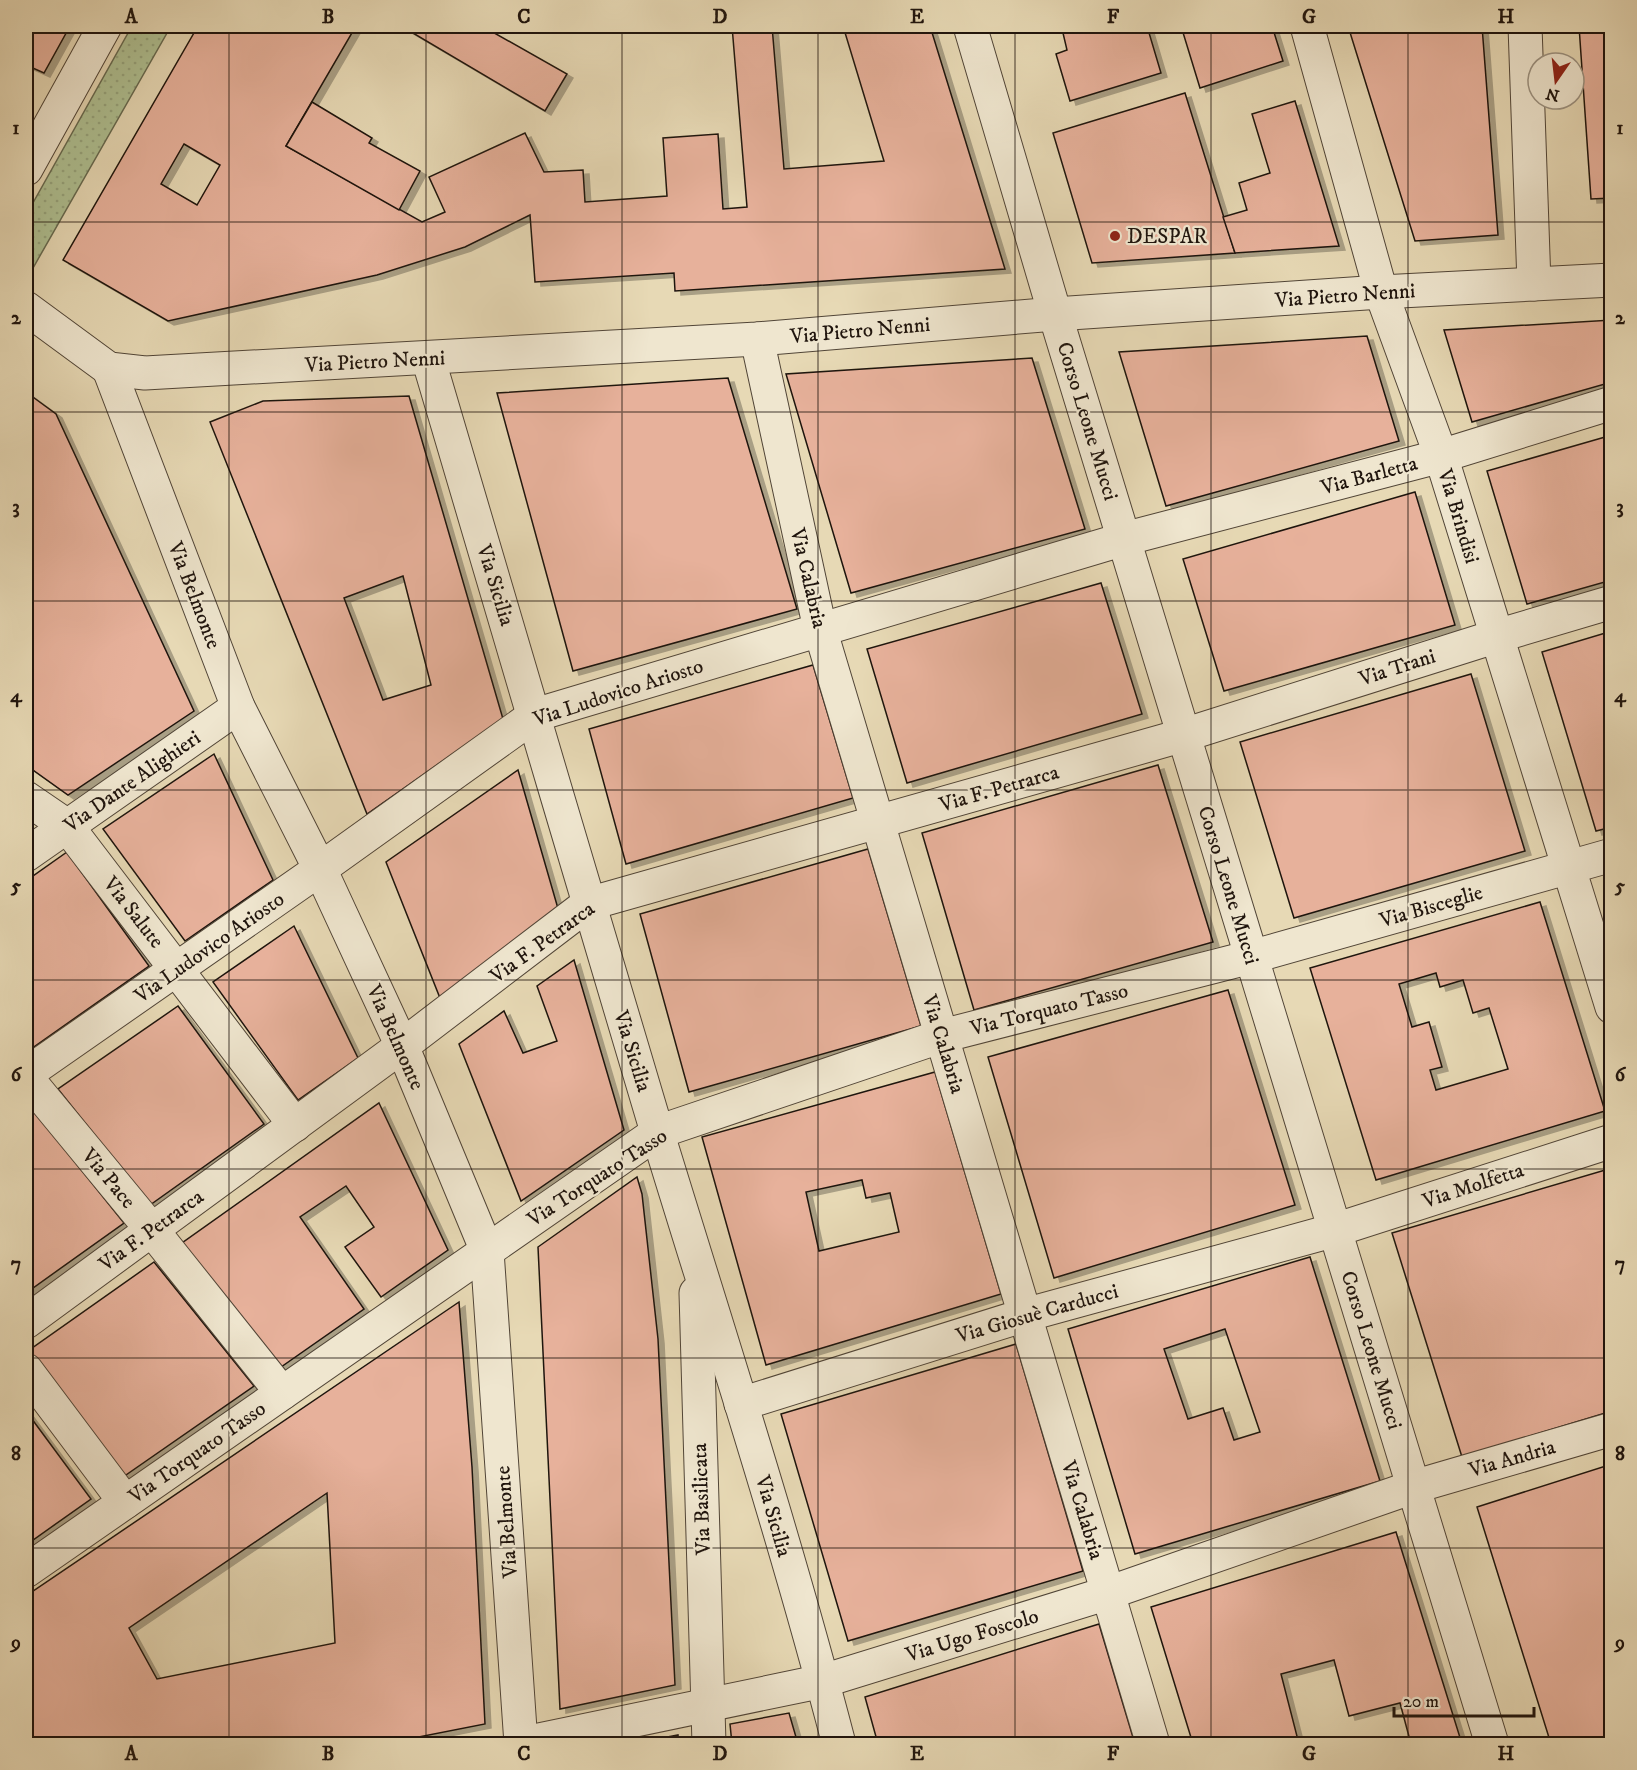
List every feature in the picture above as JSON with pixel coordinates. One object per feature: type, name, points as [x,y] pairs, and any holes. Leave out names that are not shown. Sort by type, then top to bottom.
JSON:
[{"type":"street","points":[[26,169],[105,26]]},
{"type":"street","name":"Corso Leone Mucci","points":[[970,26],[1055,315],[1492,1744]]},
{"type":"street","name":"Via Brindisi","points":[[1306,26],[1381,292],[1441,456],[1611,1007]]},
{"type":"street","points":[[1525,26],[1534,284]]},
{"type":"street","name":"Via Pietro Nenni","points":[[109,369],[145,373],[757,339],[1381,292],[1611,280]]},
{"type":"street","points":[[26,309],[109,369]]},
{"type":"street","name":"Via Calabria","points":[[757,339],[820,629],[1153,1744]]},
{"type":"street","name":"Via Sicilia","points":[[428,358],[535,715],[588,904],[741,1404],[823,1681],[839,1744]]},
{"type":"street","name":"Via Belmonte","points":[[109,369],[238,707],[320,869],[402,1046],[487,1251],[521,1744]]},
{"type":"street","name":"Via Barletta","points":[[1124,539],[1441,456],[1611,404]]},
{"type":"street","name":"Via Ludovico Ariosto","points":[[26,1076],[535,715],[1124,539]]},
{"type":"street","name":"Via Trani","points":[[1184,735],[1611,602]]},
{"type":"street","name":"Via Dante Alighieri","points":[[26,855],[238,707]]},
{"type":"street","name":"Via F. Petrarca","points":[[26,1322],[402,1046],[588,904],[1184,735]]},
{"type":"street","name":"Via Salute","points":[[26,798],[68,825],[295,1125]]},
{"type":"street","name":"Via Bisceglie","points":[[1251,957],[1611,855]]},
{"type":"street","name":"Via Torquato Tasso","points":[[26,1571],[658,1132],[942,1036],[1251,957]]},
{"type":"street","name":"Via Pace","points":[[26,1076],[282,1393]]},
{"type":"street","name":"Via Molfetta","points":[[1335,1230],[1611,1141]]},
{"type":"street","name":"Via Giosuè Carducci","points":[[741,1404],[1025,1315],[1335,1230]]},
{"type":"street","name":"Via Basilicata","points":[[695,1253],[709,1744]]},
{"type":"street","points":[[26,1370],[125,1502]]},
{"type":"street","name":"Via Andria","points":[[1413,1487],[1611,1429]]},
{"type":"street","name":"Via Ugo Foscolo","points":[[521,1744],[823,1681],[1108,1593],[1413,1487]]},
{"type":"green space","points":[[132,26],[171,26],[29,275],[25,243],[29,210]]},
{"type":"building","points":[[26,26],[70,26],[44,73],[26,65]]},
{"type":"building","points":[[198,26],[356,26],[286,146],[422,222],[445,212],[429,177],[525,133],[544,172],[583,170],[585,202],[667,196],[663,138],[718,134],[723,209],[747,207],[732,26],[772,26],[784,169],[884,161],[843,26],[930,26],[1005,269],[675,291],[674,273],[535,282],[530,215],[465,247],[377,275],[168,321],[63,260]],"holes":[[[184,144],[220,165],[197,205],[161,184]]]},
{"type":"building","points":[[401,26],[482,26],[567,74],[545,111]]},
{"type":"building","points":[[1078,26],[1147,26],[1161,73],[1070,101],[1056,54],[1067,50],[1063,33],[1079,29]]},
{"type":"building","points":[[1181,26],[1272,26],[1283,61],[1200,88]]},
{"type":"building","points":[[1348,26],[1482,26],[1498,235],[1415,241]]},
{"type":"building","points":[[1579,26],[1612,26],[1612,198],[1591,199],[1585,111],[1586,51],[1581,51]]},
{"type":"building","points":[[1185,93],[1235,253],[1092,263],[1053,133]]},
{"type":"building","points":[[1295,101],[1339,246],[1235,253],[1223,217],[1247,210],[1239,183],[1270,173],[1252,114]]},
{"type":"building","points":[[312,102],[372,138],[369,143],[420,171],[399,210],[286,146]]},
{"type":"building","points":[[1612,320],[1612,382],[1472,422],[1444,330]]},
{"type":"building","points":[[1367,336],[1399,441],[1166,506],[1119,352]]},
{"type":"building","points":[[1032,358],[1085,529],[851,593],[786,374]]},
{"type":"building","points":[[728,378],[797,609],[573,671],[497,393]]},
{"type":"building","points":[[26,392],[56,414],[194,711],[68,795],[26,765]]},
{"type":"building","points":[[409,396],[503,719],[367,814],[210,422],[263,401]],"holes":[[[403,576],[431,685],[383,700],[344,598]]]},
{"type":"building","points":[[1612,435],[1612,580],[1527,604],[1487,471]]},
{"type":"building","points":[[1415,492],[1455,625],[1224,691],[1183,559]]},
{"type":"building","points":[[1101,583],[1142,714],[907,783],[867,649]]},
{"type":"building","points":[[1612,631],[1612,827],[1596,831],[1542,652]]},
{"type":"building","points":[[813,665],[853,798],[626,864],[589,729]]},
{"type":"building","points":[[1471,674],[1525,851],[1294,918],[1240,742]]},
{"type":"building","points":[[214,754],[273,880],[185,941],[103,829]]},
{"type":"building","points":[[1158,765],[1213,942],[974,1010],[922,833]]},
{"type":"building","points":[[518,770],[559,912],[440,998],[386,862]]},
{"type":"building","points":[[868,849],[921,1026],[689,1092],[640,914]]},
{"type":"building","points":[[67,852],[149,966],[28,1051],[26,1048],[26,881]]},
{"type":"building","points":[[1540,902],[1605,1111],[1376,1180],[1310,968]],"holes":[[[1436,973],[1440,987],[1463,980],[1473,1013],[1489,1008],[1508,1069],[1436,1090],[1430,1070],[1442,1067],[1429,1022],[1412,1027],[1399,984]]]},
{"type":"building","points":[[294,926],[358,1058],[298,1100],[213,982]]},
{"type":"building","points":[[574,960],[624,1130],[521,1201],[459,1044],[504,1011],[523,1053],[557,1041],[537,986]]},
{"type":"building","points":[[1228,990],[1295,1205],[1054,1278],[988,1057]]},
{"type":"building","points":[[178,1006],[264,1124],[150,1205],[58,1089]]},
{"type":"building","points":[[935,1072],[1001,1294],[766,1365],[702,1137]],"holes":[[[862,1180],[866,1198],[890,1193],[899,1232],[819,1251],[806,1192]]]},
{"type":"building","points":[[379,1103],[448,1250],[381,1297],[345,1247],[374,1227],[346,1186],[300,1217],[364,1309],[281,1367],[182,1243]]},
{"type":"building","points":[[31,1107],[124,1223],[26,1293],[26,1111]]},
{"type":"building","points":[[1612,1168],[1612,1411],[1462,1457],[1392,1233]]},
{"type":"building","points":[[637,1177],[642,1194],[658,1339],[675,1685],[560,1709],[538,1247]]},
{"type":"building","points":[[1310,1257],[1380,1481],[1135,1554],[1068,1329]],"holes":[[[1225,1329],[1260,1432],[1234,1440],[1223,1408],[1188,1419],[1164,1349]]]},
{"type":"building","points":[[154,1262],[254,1386],[123,1477],[28,1351]]},
{"type":"building","points":[[459,1302],[472,1467],[485,1724],[383,1744],[26,1744],[26,1596]],"holes":[[[327,1493],[335,1643],[157,1679],[129,1628]]]},
{"type":"building","points":[[1016,1344],[1083,1571],[848,1641],[781,1414]]},
{"type":"building","points":[[26,1411],[91,1499],[26,1545]]},
{"type":"building","points":[[1612,1464],[1612,1744],[1551,1744],[1477,1507]]},
{"type":"building","points":[[1396,1532],[1462,1744],[1411,1744],[1400,1703],[1349,1716],[1334,1660],[1281,1674],[1299,1744],[1193,1744],[1151,1607]]},
{"type":"building","points":[[1099,1624],[1135,1744],[878,1744],[865,1697]]},
{"type":"building","points":[[789,1713],[798,1744],[732,1744],[730,1724]]},
{"type":"building","points":[[678,1735],[679,1744],[632,1744]]},
{"type":"place","name":"DESPAR","points":[[1115,236]]}]
